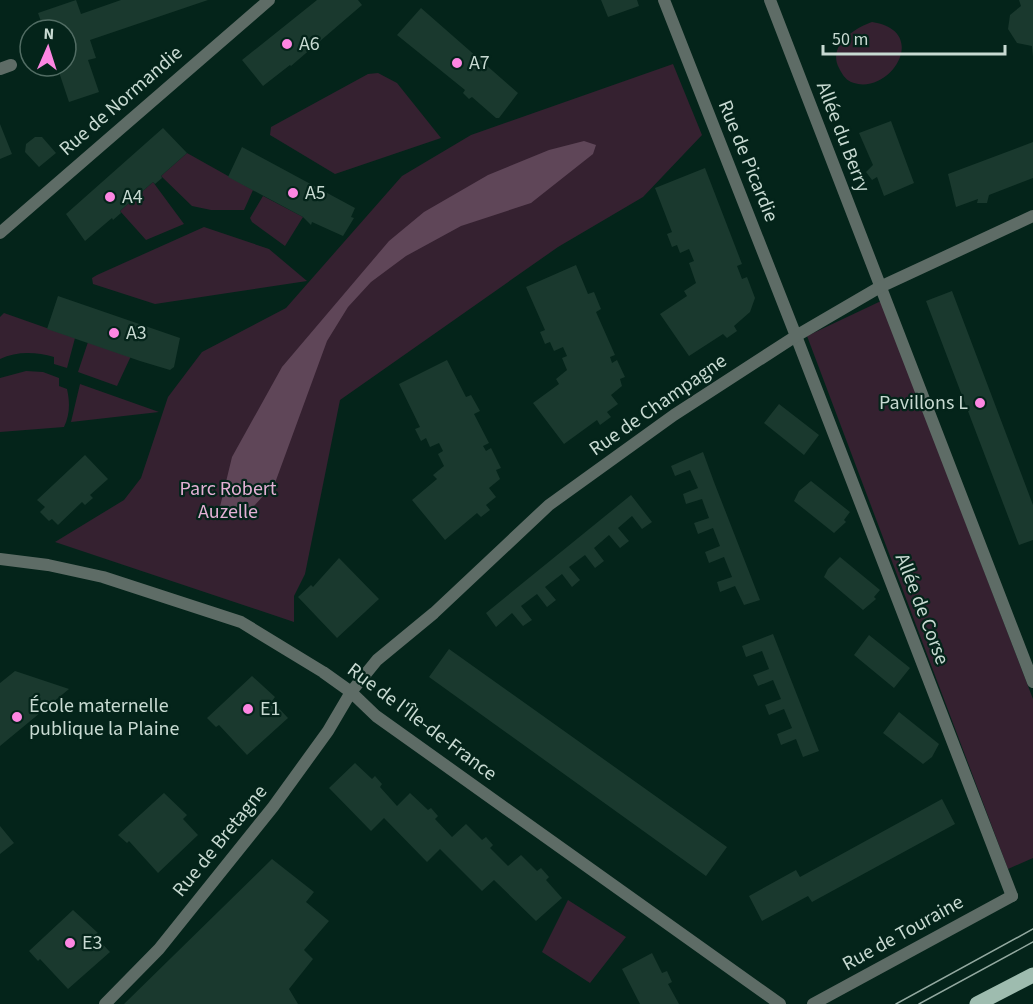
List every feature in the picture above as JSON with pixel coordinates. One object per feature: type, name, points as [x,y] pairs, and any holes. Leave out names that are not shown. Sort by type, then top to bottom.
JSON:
[{"type":"main road","points":[[977,1004],[1033,975]]},
{"type":"street","name":"Rue de Normandie","points":[[0,233],[269,0]]},
{"type":"street","name":"Rue de Picardie","points":[[664,0],[796,336]]},
{"type":"street","name":"Allée du Berry","points":[[770,0],[1033,682]]},
{"type":"street","name":"Rue de Champagne","points":[[351,692],[377,660],[434,613],[549,505],[674,415],[796,336],[880,287],[1033,216]]},
{"type":"street","name":"Allée de Corse","points":[[796,336],[1012,896]]},
{"type":"street","name":"Rue de l'Île-de-France","points":[[0,559],[48,565],[103,577],[241,622],[351,692],[376,716],[780,1004]]},
{"type":"street","name":"Rue de Bretagne","points":[[105,1004],[159,949],[273,807],[328,731],[351,692]]},
{"type":"street","name":"Rue de Touraine","points":[[813,1004],[1012,896]]},
{"type":"green space","points":[[872,22],[890,28],[899,37],[902,49],[898,61],[879,81],[865,84],[851,82],[839,68],[836,60],[837,52],[851,33]]},
{"type":"green space","name":"Parc Robert Auzelle","points":[[673,64],[702,135],[643,197],[558,247],[340,400],[305,574],[294,596],[294,622],[55,542],[124,500],[141,478],[168,397],[202,352],[286,308],[402,176],[471,135]]},
{"type":"green space","points":[[378,73],[397,83],[441,138],[335,174],[270,135],[271,127],[368,74]]},
{"type":"green space","points":[[187,153],[253,190],[244,210],[211,210],[192,206],[161,176]]},
{"type":"green space","points":[[153,182],[184,224],[146,240],[120,211]]},
{"type":"green space","points":[[263,196],[303,217],[285,246],[252,222],[250,218]]},
{"type":"green space","points":[[204,227],[269,249],[307,281],[155,304],[93,284],[92,278],[97,275]]},
{"type":"green space","points":[[881,301],[1033,699],[1033,858],[1008,869],[807,336]]},
{"type":"green space","points":[[4,313],[75,338],[67,368],[54,364],[54,357],[40,354],[27,353],[0,359],[0,317]]},
{"type":"green space","points":[[88,342],[131,356],[117,386],[78,372]]},
{"type":"green space","points":[[26,371],[43,372],[59,378],[59,386],[67,389],[69,408],[64,427],[0,432],[0,378]]},
{"type":"green space","points":[[80,384],[159,412],[71,422]]},
{"type":"green space","points":[[568,900],[626,937],[590,983],[542,952]]},
{"type":"shaded area","points":[[584,141],[596,145],[593,154],[531,203],[461,226],[406,256],[371,282],[348,307],[327,341],[275,483],[253,507],[227,518],[218,515],[232,457],[282,367],[389,241],[424,212],[488,175],[549,150]]},
{"type":"building","points":[[76,0],[81,14],[121,0],[208,0],[90,40],[96,58],[88,60],[99,92],[69,102],[61,78],[78,78],[78,18],[40,18],[38,13]]},
{"type":"building","name":"A6","points":[[317,0],[358,0],[362,5],[291,66],[263,86],[242,60]]},
{"type":"building","points":[[601,0],[637,0],[639,6],[608,17]]},
{"type":"building","points":[[1019,0],[1033,0],[1033,57],[1032,46],[1017,43],[1008,29],[1010,15],[1021,6]]},
{"type":"building","name":"A7","points":[[421,8],[518,93],[499,118],[496,118],[472,97],[469,99],[463,93],[465,90],[397,35]]},
{"type":"building","points":[[891,121],[914,183],[884,196],[877,177],[872,180],[866,172],[873,165],[859,133]]},
{"type":"building","points":[[0,124],[12,154],[0,159]]},
{"type":"building","name":"A4","points":[[163,128],[187,153],[161,176],[162,178],[155,184],[153,182],[113,220],[112,218],[85,241],[66,214]]},
{"type":"building","points":[[35,137],[42,137],[56,153],[39,167],[25,152],[26,144]]},
{"type":"building","points":[[1033,142],[1033,178],[989,195],[987,203],[977,203],[978,199],[956,207],[948,174]]},
{"type":"building","name":"A5","points":[[242,147],[355,208],[351,217],[354,218],[343,236],[312,222],[311,225],[303,217],[228,177]]},
{"type":"building","points":[[705,168],[742,264],[737,266],[742,279],[747,277],[755,298],[750,312],[734,326],[737,331],[727,338],[723,334],[689,356],[660,314],[687,296],[684,291],[696,283],[689,263],[694,261],[689,249],[680,253],[677,245],[672,247],[667,234],[672,232],[655,188]]},
{"type":"building","points":[[576,265],[588,294],[594,292],[601,309],[596,312],[615,355],[610,357],[612,363],[617,360],[625,377],[620,379],[622,386],[611,395],[618,404],[607,412],[611,417],[600,425],[597,420],[564,444],[533,403],[559,384],[556,379],[567,370],[562,358],[567,356],[563,347],[554,351],[550,342],[545,344],[540,332],[545,330],[526,287]]},
{"type":"building","name":"Pavillons L","points":[[952,291],[1033,505],[1033,540],[1019,545],[926,301]]},
{"type":"building","name":"A3","points":[[58,296],[180,338],[174,367],[170,370],[47,329]]},
{"type":"building","points":[[447,360],[466,397],[471,395],[480,411],[474,414],[489,443],[483,446],[486,451],[491,448],[501,468],[496,470],[500,479],[489,488],[496,497],[486,505],[490,510],[481,517],[477,513],[445,540],[412,500],[437,479],[433,475],[444,466],[438,454],[443,451],[439,443],[430,447],[426,438],[421,441],[415,429],[420,427],[399,384]]},
{"type":"building","points":[[779,404],[819,435],[804,455],[764,423]]},
{"type":"building","points":[[703,452],[760,600],[744,605],[735,586],[720,592],[717,582],[732,577],[724,557],[709,563],[705,552],[720,546],[713,528],[698,534],[694,523],[709,518],[702,499],[686,504],[683,494],[698,488],[690,470],[675,476],[671,466]]},
{"type":"building","points":[[85,455],[108,479],[90,495],[93,498],[85,505],[82,502],[58,525],[52,519],[49,521],[40,512],[45,507],[37,500]]},
{"type":"building","points":[[811,481],[850,512],[844,520],[846,522],[834,533],[794,501],[799,491]]},
{"type":"building","points":[[631,495],[652,522],[642,529],[632,516],[618,528],[629,541],[620,548],[609,535],[594,548],[604,561],[595,568],[585,555],[569,567],[580,580],[572,587],[562,574],[545,587],[556,600],[547,607],[537,594],[521,606],[532,620],[523,626],[512,613],[496,627],[486,613]]},
{"type":"building","points":[[840,557],[880,590],[874,597],[876,599],[863,610],[824,577],[828,569]]},
{"type":"building","points":[[339,558],[379,599],[337,638],[298,597],[311,585],[313,587]]},
{"type":"building","points":[[773,634],[819,751],[803,757],[796,739],[781,745],[777,734],[792,728],[784,709],[769,715],[765,705],[781,699],[773,680],[758,686],[753,675],[769,669],[762,651],[746,657],[742,646]]},
{"type":"building","points":[[869,635],[910,668],[894,688],[854,655]]},
{"type":"building","points":[[449,649],[727,847],[706,876],[429,677]]},
{"type":"building","name":"École maternelle publique la Plaine","points":[[15,671],[69,689],[0,746],[0,683]]},
{"type":"building","name":"E1","points":[[252,676],[275,697],[272,701],[288,718],[247,755],[219,725],[216,727],[207,718]]},
{"type":"building","points":[[899,712],[939,744],[932,757],[923,764],[883,733]]},
{"type":"building","points":[[355,763],[372,779],[375,776],[382,784],[380,787],[397,806],[410,793],[428,810],[431,808],[438,816],[435,819],[452,837],[466,824],[482,840],[486,837],[493,845],[490,848],[508,866],[521,855],[537,871],[541,868],[549,877],[546,880],[562,898],[536,921],[494,880],[482,891],[440,849],[427,862],[384,818],[371,831],[329,788]]},
{"type":"building","points":[[164,793],[187,815],[183,819],[198,835],[158,873],[129,841],[127,843],[118,835]]},
{"type":"building","points":[[942,799],[955,824],[812,902],[808,896],[762,921],[749,896],[796,870],[800,877]]},
{"type":"building","points":[[0,826],[14,843],[0,854]]},
{"type":"building","points":[[272,859],[314,892],[306,902],[329,921],[304,950],[313,959],[289,989],[298,1004],[124,1004]]},
{"type":"building","name":"E3","points":[[73,910],[98,933],[94,935],[110,952],[68,989],[40,959],[38,961],[29,951]]},
{"type":"building","points":[[652,953],[662,973],[667,971],[672,982],[668,984],[679,1004],[640,1004],[622,969]]},
{"type":"tram line","points":[[896,1004],[1033,929]]},
{"type":"tram line","points":[[919,1004],[1033,942]]},
{"type":"place","name":"A6","points":[[287,44]]},
{"type":"place","name":"A7","points":[[457,63]]},
{"type":"place","name":"A5","points":[[293,193]]},
{"type":"place","name":"A4","points":[[110,197]]},
{"type":"place","name":"A3","points":[[114,333]]},
{"type":"place","name":"Pavillons L","points":[[980,403]]},
{"type":"place","name":"E1","points":[[248,709]]},
{"type":"place","name":"École maternelle publique la Plaine","points":[[17,717]]},
{"type":"place","name":"E3","points":[[70,943]]}]
